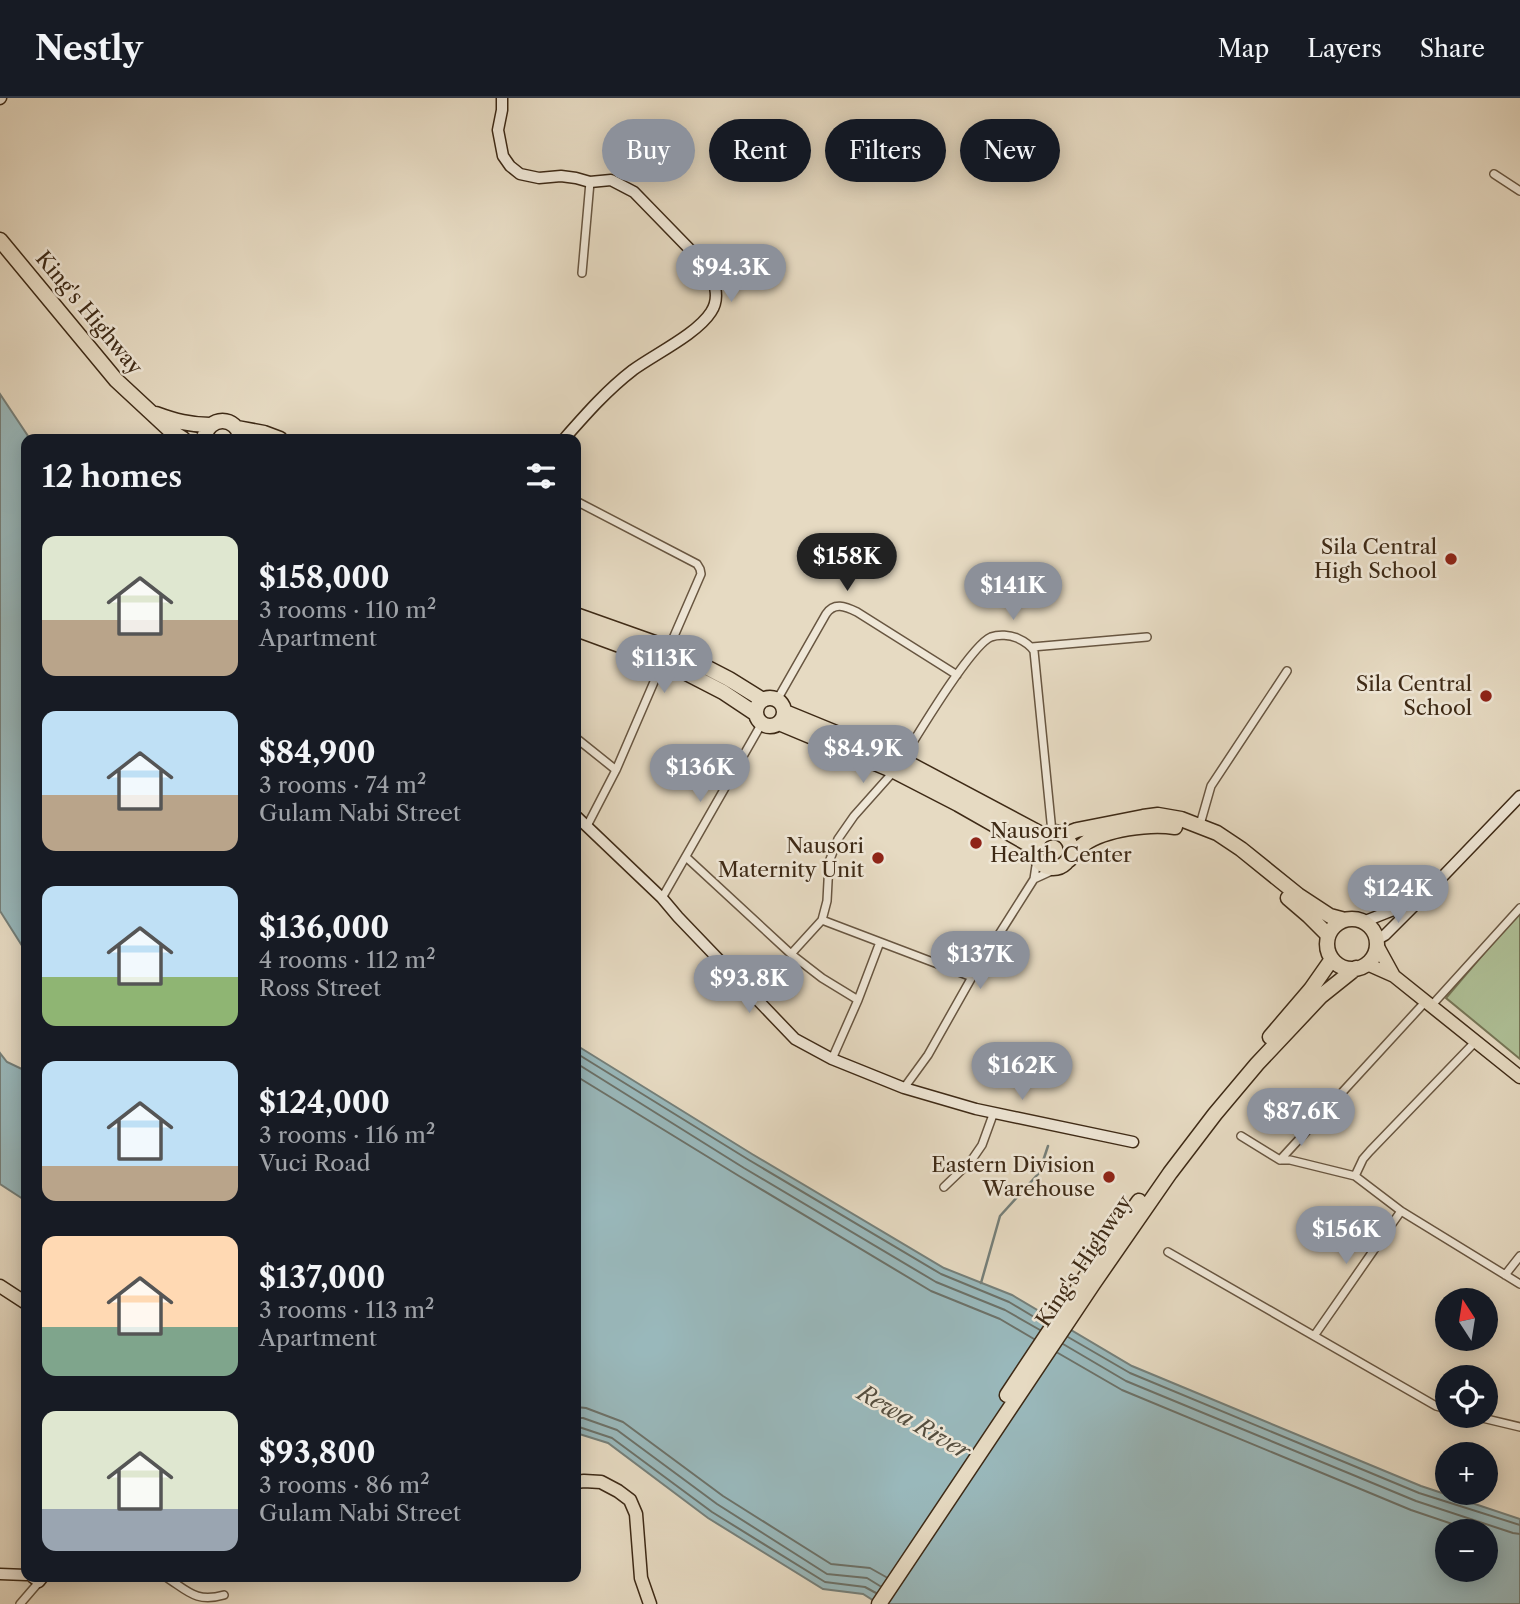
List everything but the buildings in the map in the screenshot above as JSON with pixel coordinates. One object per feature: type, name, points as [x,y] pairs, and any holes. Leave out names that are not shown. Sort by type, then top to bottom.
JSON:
[{"type":"highway","name":"King's Highway","points":[[0,240],[116,380],[175,434]]},
{"type":"highway","name":"King's Highway","points":[[149,411],[192,425],[210,425],[226,421],[239,433]]},
{"type":"highway","points":[[205,434],[210,425]]},
{"type":"highway","points":[[239,433],[252,430],[264,434]]},
{"type":"highway","points":[[581,617],[666,655],[729,679],[776,709],[898,766],[1069,840],[1071,853],[1063,864]]},
{"type":"highway","points":[[581,630],[666,655],[768,726],[776,709]]},
{"type":"highway","points":[[759,719],[757,707],[776,709]]},
{"type":"highway","points":[[898,766],[1036,853],[1046,867],[1063,864],[1083,844],[1112,832],[1160,825],[1217,833],[1330,916],[1345,920],[1354,919],[1372,929],[1377,942],[1374,955],[1362,966],[1347,968],[1339,965],[1332,959],[1327,948],[1328,935],[1335,926],[1345,920]]},
{"type":"highway","points":[[1036,853],[1036,843],[1053,834],[1129,819],[1158,816],[1181,819],[1233,853],[1310,916],[1328,935]]},
{"type":"highway","name":"King's Highway","points":[[879,1604],[1088,1282],[1121,1224],[1171,1156],[1311,989],[1332,959]]},
{"type":"highway","name":"King's Highway","points":[[868,1604],[1088,1282],[1170,1173],[1257,1064],[1321,996],[1362,966]]},
{"type":"main road","points":[[1377,942],[1394,976]]},
{"type":"main road","points":[[1362,966],[1394,976],[1520,1077]]},
{"type":"main road","points":[[0,1286],[21,1300]]},
{"type":"main road","points":[[581,1481],[610,1485],[630,1500],[636,1514],[641,1578],[650,1604]]},
{"type":"street","points":[[502,98],[498,130],[503,156],[509,166],[520,174],[539,178],[561,176],[590,183],[611,180],[634,192],[706,266],[714,281],[716,292],[713,311],[702,323],[610,388],[569,434]]},
{"type":"street","points":[[1494,174],[1520,191]]},
{"type":"street","points":[[582,273],[590,183]]},
{"type":"street","points":[[581,504],[697,564],[701,574],[616,770],[587,826]]},
{"type":"street","points":[[776,709],[826,614],[834,606],[844,606],[857,612],[957,675]]},
{"type":"street","points":[[791,954],[822,920],[827,901],[829,862],[838,839],[898,766],[966,661],[981,644],[991,637],[1001,635],[1021,639],[1032,647],[1147,638]]},
{"type":"street","points":[[1032,647],[1053,834]]},
{"type":"street","points":[[1199,829],[1212,786],[1287,671]]},
{"type":"street","points":[[662,898],[759,719]]},
{"type":"street","points":[[581,742],[616,770]]},
{"type":"street","points":[[1377,942],[1520,796]]},
{"type":"street","points":[[581,821],[662,898],[795,1038],[832,1059],[904,1088],[994,1112],[1133,1142]]},
{"type":"street","points":[[904,1088],[928,1055],[972,977],[1034,878],[1036,853]]},
{"type":"street","points":[[686,857],[791,954],[822,978],[858,1000]]},
{"type":"street","points":[[1034,878],[1063,864]]},
{"type":"street","points":[[1363,922],[1421,900]]},
{"type":"street","points":[[1280,1160],[1520,908]]},
{"type":"street","points":[[822,920],[972,977]]},
{"type":"street","points":[[832,1059],[880,942]]},
{"type":"street","points":[[1355,1176],[1370,1150],[1476,1041]]},
{"type":"street","points":[[944,1187],[971,1161],[982,1145],[994,1112]]},
{"type":"street","points":[[1241,1136],[1280,1160],[1355,1176],[1401,1211],[1520,1284]]},
{"type":"street","points":[[1314,1336],[1401,1211]]},
{"type":"street","points":[[1168,1252],[1435,1405]]},
{"type":"street","points":[[1505,1275],[1520,1256]]},
{"type":"street","points":[[1498,1422],[1520,1427]]},
{"type":"street","points":[[0,1574],[21,1575]]},
{"type":"street","points":[[20,1604],[35,1582]]},
{"type":"street","points":[[174,1582],[201,1598],[210,1599],[223,1595]]},
{"type":"green space","points":[[1520,911],[1520,1059],[1446,998]]},
{"type":"water","points":[[0,394],[27,434],[21,434],[21,944],[0,911]]},
{"type":"water","name":"Rewa River","points":[[581,1048],[944,1268],[1012,1295],[1132,1366],[1435,1491],[1435,1505],[1478,1505],[1520,1519],[1520,1604],[879,1604],[863,1594],[823,1589],[708,1518],[608,1443],[581,1435]]},
{"type":"water","points":[[0,1053],[7,1062],[21,1069],[21,1198],[0,1184]]},
{"type":"waterway","points":[[981,1283],[1000,1216],[1039,1173],[1048,1146]]},
{"type":"place","name":"Sila Central High School","points":[[1451,559]]},
{"type":"place","name":"Sila Central School","points":[[1486,696]]},
{"type":"place","name":"Nausori Health Center","points":[[976,843]]},
{"type":"place","name":"Nausori Maternity Unit","points":[[878,858]]},
{"type":"place","name":"Eastern Division Warehouse","points":[[1109,1177]]}]
